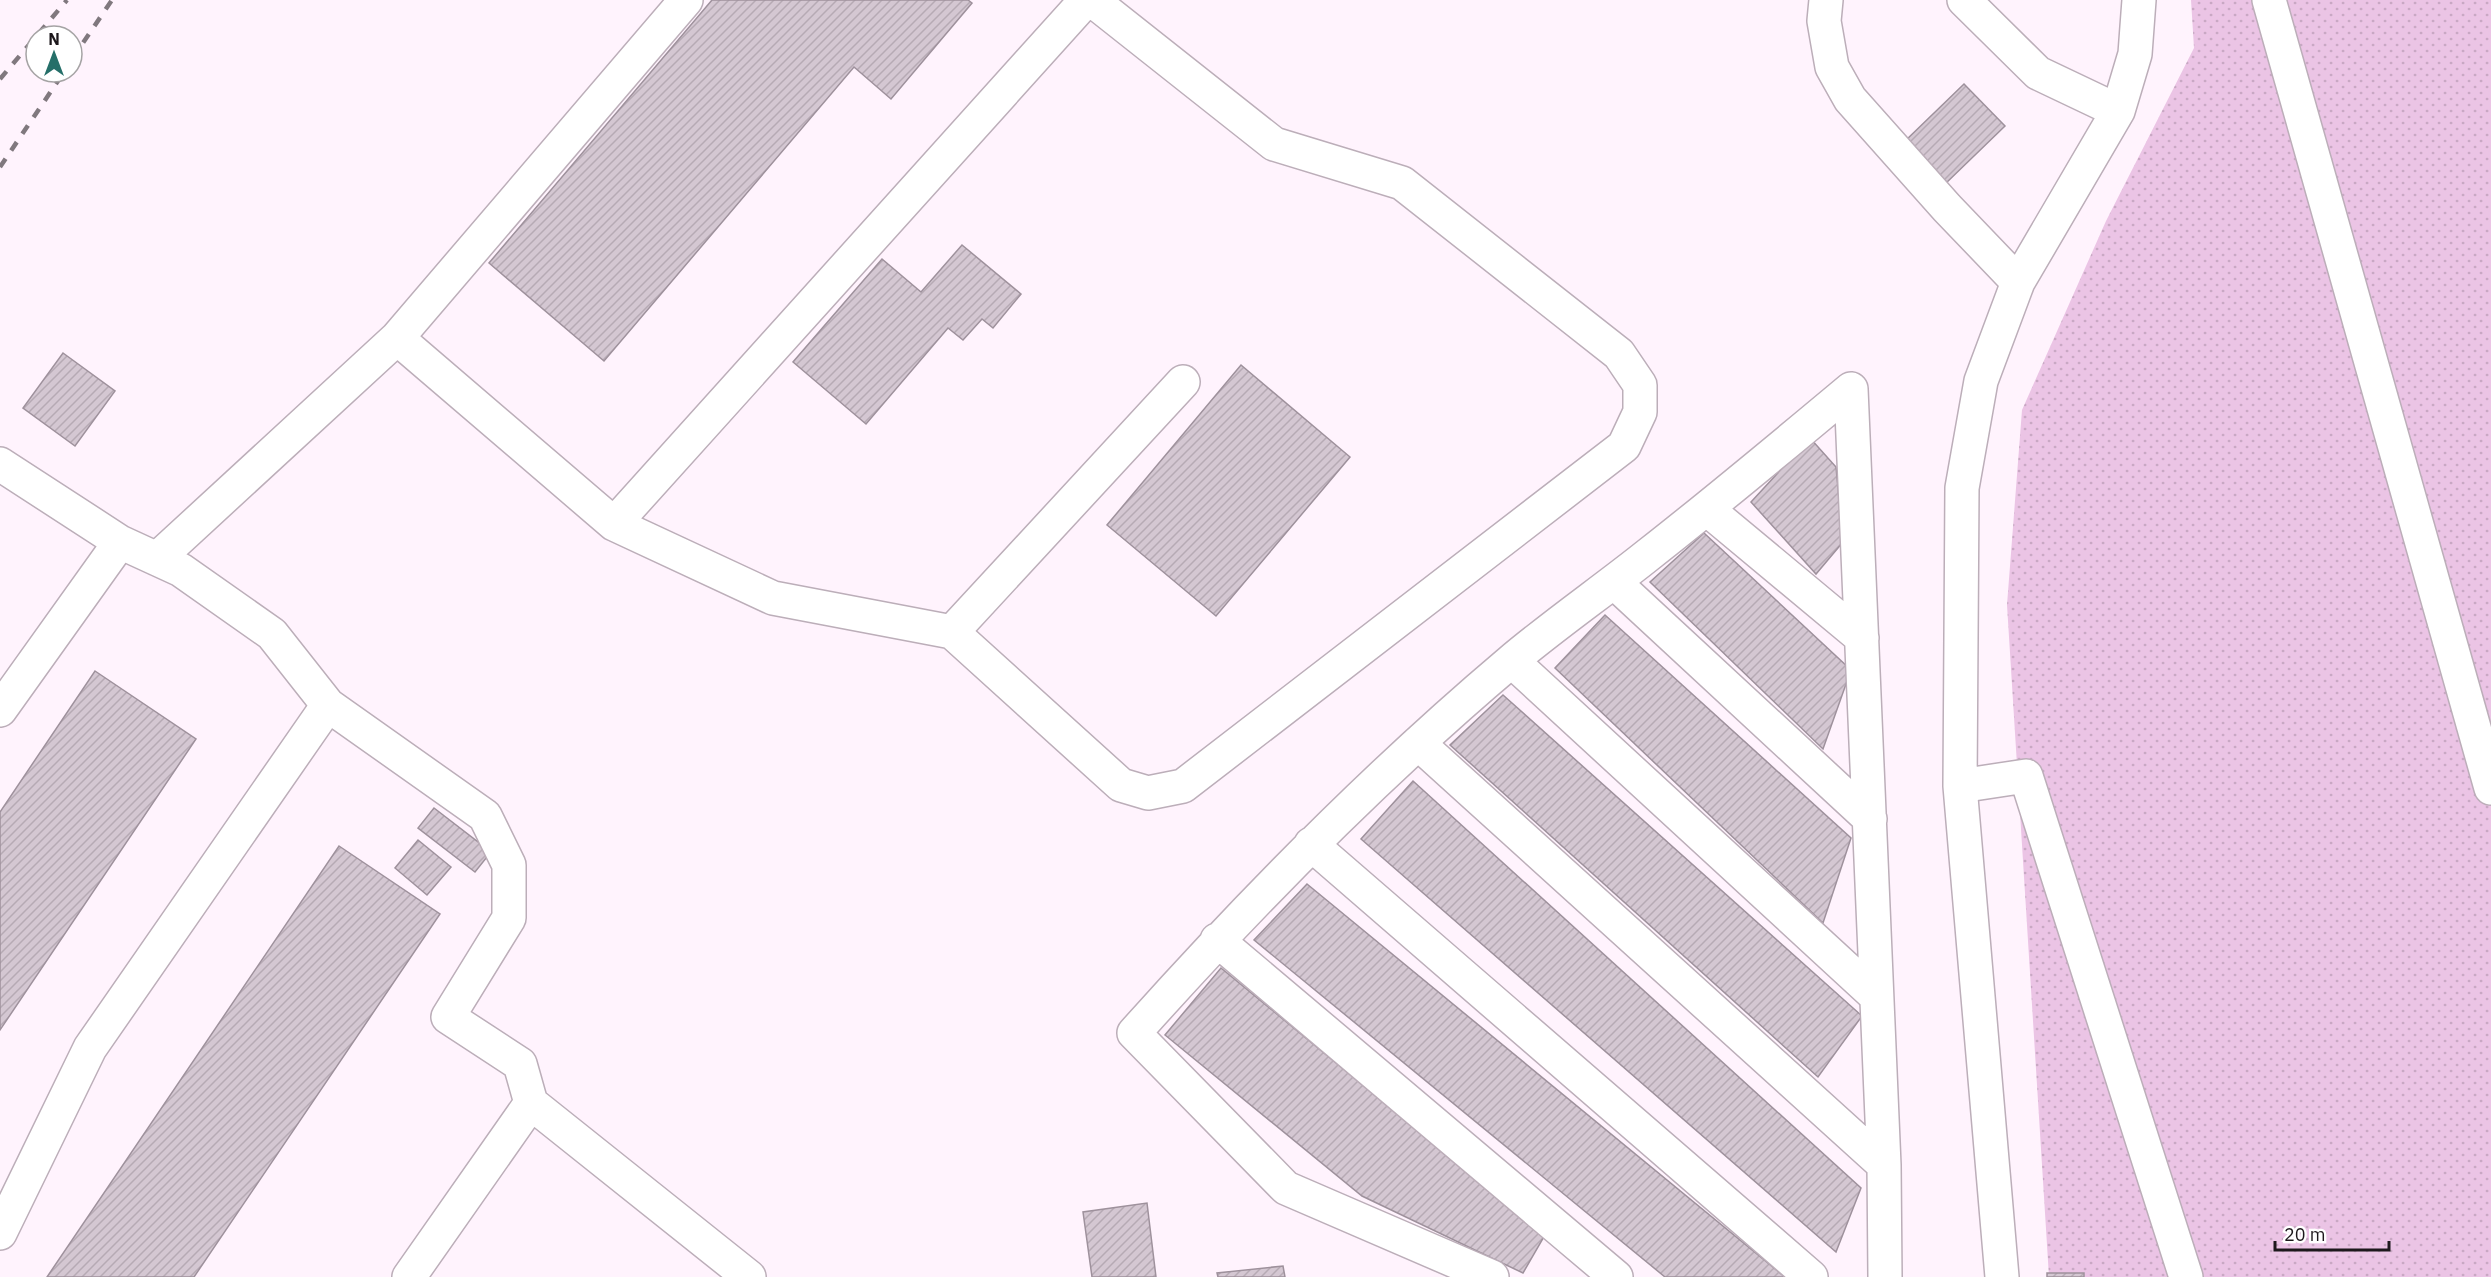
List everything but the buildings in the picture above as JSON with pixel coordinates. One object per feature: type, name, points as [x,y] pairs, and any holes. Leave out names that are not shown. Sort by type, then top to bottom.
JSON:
[{"type":"street","points":[[157,559],[397,338],[686,0]]},
{"type":"street","points":[[614,524],[1086,0]]},
{"type":"street","points":[[397,338],[614,524],[773,598],[952,632],[1121,785],[1148,793],[1183,786],[1624,446],[1640,412],[1640,385],[1619,354],[1402,183],[1274,144],[1092,0]]},
{"type":"street","points":[[1826,0],[1824,21],[1832,67],[1850,99],[1947,208],[2018,282]]},
{"type":"street","points":[[1964,0],[2038,73],[2118,111]]},
{"type":"street","points":[[2002,1277],[1960,786],[1962,488],[1981,381],[2018,282],[2118,111],[2135,54],[2139,0]]},
{"type":"street","points":[[2269,0],[2491,788]]},
{"type":"street","points":[[952,632],[1183,382]]},
{"type":"street","points":[[1492,1277],[1286,1188],[1134,1033],[1217,940],[1311,844],[1419,743],[1512,661],[1707,509],[1851,388],[1884,1165],[1885,1277]]},
{"type":"street","points":[[0,464],[120,542],[181,570],[272,634],[328,705],[485,816],[509,865],[509,918],[448,1017],[520,1064],[531,1103],[749,1277]]},
{"type":"street","points":[[1707,509],[1862,638]]},
{"type":"street","points":[[0,710],[120,542]]},
{"type":"street","points":[[1614,582],[1870,819]]},
{"type":"street","points":[[1512,661],[1876,996]]},
{"type":"street","points":[[0,1233],[90,1048],[328,705]]},
{"type":"street","points":[[1419,743],[1884,1165]]},
{"type":"street","points":[[1960,786],[2026,776],[2186,1277]]},
{"type":"street","points":[[1311,844],[1811,1277]]},
{"type":"street","points":[[1217,940],[1616,1277]]},
{"type":"street","points":[[409,1277],[531,1103]]},
{"type":"shaded area","points":[[2191,0],[2491,0],[2491,1277],[2049,1277],[2007,605],[2022,410],[2106,221],[2194,48]]},
{"type":"railway","points":[[0,79],[67,0]]},
{"type":"railway","points":[[84,41],[112,0]]},
{"type":"railway","points":[[0,167],[56,84]]}]
